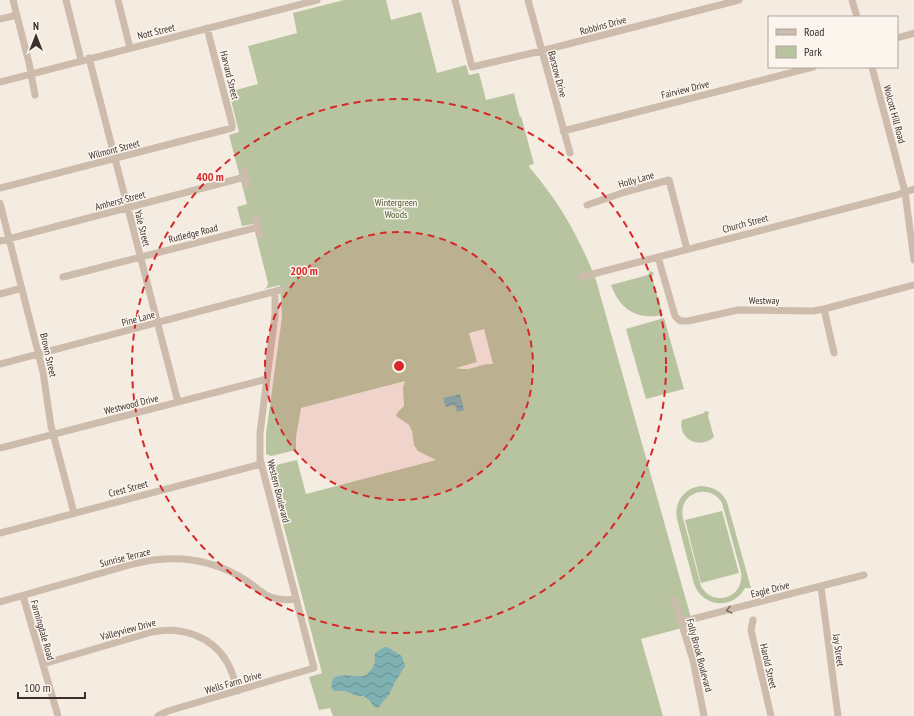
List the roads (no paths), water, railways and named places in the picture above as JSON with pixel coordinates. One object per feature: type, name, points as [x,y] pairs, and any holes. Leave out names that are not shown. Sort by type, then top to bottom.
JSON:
[{"type":"street","points":[[13,0],[35,95]]},
{"type":"street","points":[[66,0],[81,60]]},
{"type":"street","points":[[118,0],[130,48]]},
{"type":"street","name":"Nott Street","points":[[0,82],[316,0]]},
{"type":"street","name":"Robbins Drive","points":[[455,0],[472,67],[542,51],[739,0]]},
{"type":"street","name":"Barstow Drive","points":[[528,0],[570,153]]},
{"type":"street","points":[[852,0],[857,16]]},
{"type":"street","points":[[0,19],[17,15]]},
{"type":"street","name":"Harvard Street","points":[[207,28],[232,128]]},
{"type":"street","points":[[898,38],[914,33]]},
{"type":"street","name":"Yale Street","points":[[89,58],[178,402]]},
{"type":"street","name":"Fairview Drive","points":[[563,131],[808,68]]},
{"type":"street","name":"Wolcott Hill Road","points":[[872,68],[905,192],[914,260]]},
{"type":"street","name":"Wilmont Street","points":[[0,188],[232,128]]},
{"type":"street","name":"Amherst Street","points":[[0,241],[246,178]]},
{"type":"street","name":"Holly Lane","points":[[587,205],[625,192],[669,180],[687,249]]},
{"type":"street","name":"Church Street","points":[[581,277],[914,189]]},
{"type":"street","name":"Brown Street","points":[[0,203],[39,354],[44,375],[48,415],[74,513]]},
{"type":"street","points":[[256,219],[260,235]]},
{"type":"street","name":"Rutledge Road","points":[[63,277],[258,227]]},
{"type":"street","name":"Westway","points":[[658,257],[675,316],[680,321],[688,321],[738,310],[813,311],[914,285]]},
{"type":"street","points":[[0,294],[22,288]]},
{"type":"street","name":"Pine Lane","points":[[0,364],[278,291]]},
{"type":"street","name":"Western Boulevard","points":[[278,291],[260,441],[261,464],[314,668]]},
{"type":"street","points":[[824,309],[834,353]]},
{"type":"street","name":"Westwood Drive","points":[[0,448],[267,379]]},
{"type":"street","name":"Crest Street","points":[[0,533],[261,464]]},
{"type":"street","name":"Sunrise Terrace","points":[[0,602],[138,562],[172,558],[202,562],[226,570],[241,577],[265,595],[274,599],[296,599]]},
{"type":"street","name":"Eagle Drive","points":[[681,622],[864,575]]},
{"type":"street","name":"Jay Street","points":[[821,586],[838,716]]},
{"type":"street","name":"Farmingdale Road","points":[[23,596],[58,716]]},
{"type":"street","name":"Folly Brook Boulevard","points":[[674,600],[696,672],[704,716]]},
{"type":"street","name":"Harold Street","points":[[753,620],[751,630],[771,716]]},
{"type":"street","name":"Valleyview Drive","points":[[43,664],[152,632],[178,630],[200,637],[219,651],[231,670],[238,691]]},
{"type":"street","name":"Wells Farm Drive","points":[[158,716],[168,711],[314,668]]},
{"type":"water","points":[[460,394],[464,410],[457,412],[455,405],[446,407],[443,398]]},
{"type":"water","points":[[384,647],[387,647],[402,656],[405,666],[389,695],[378,708],[374,707],[364,696],[357,696],[345,691],[335,691],[332,689],[332,682],[337,676],[363,676],[368,673],[375,664],[375,653]]},
{"type":"park label","name":"Wintergreen Woods","points":[[396,208]]}]
